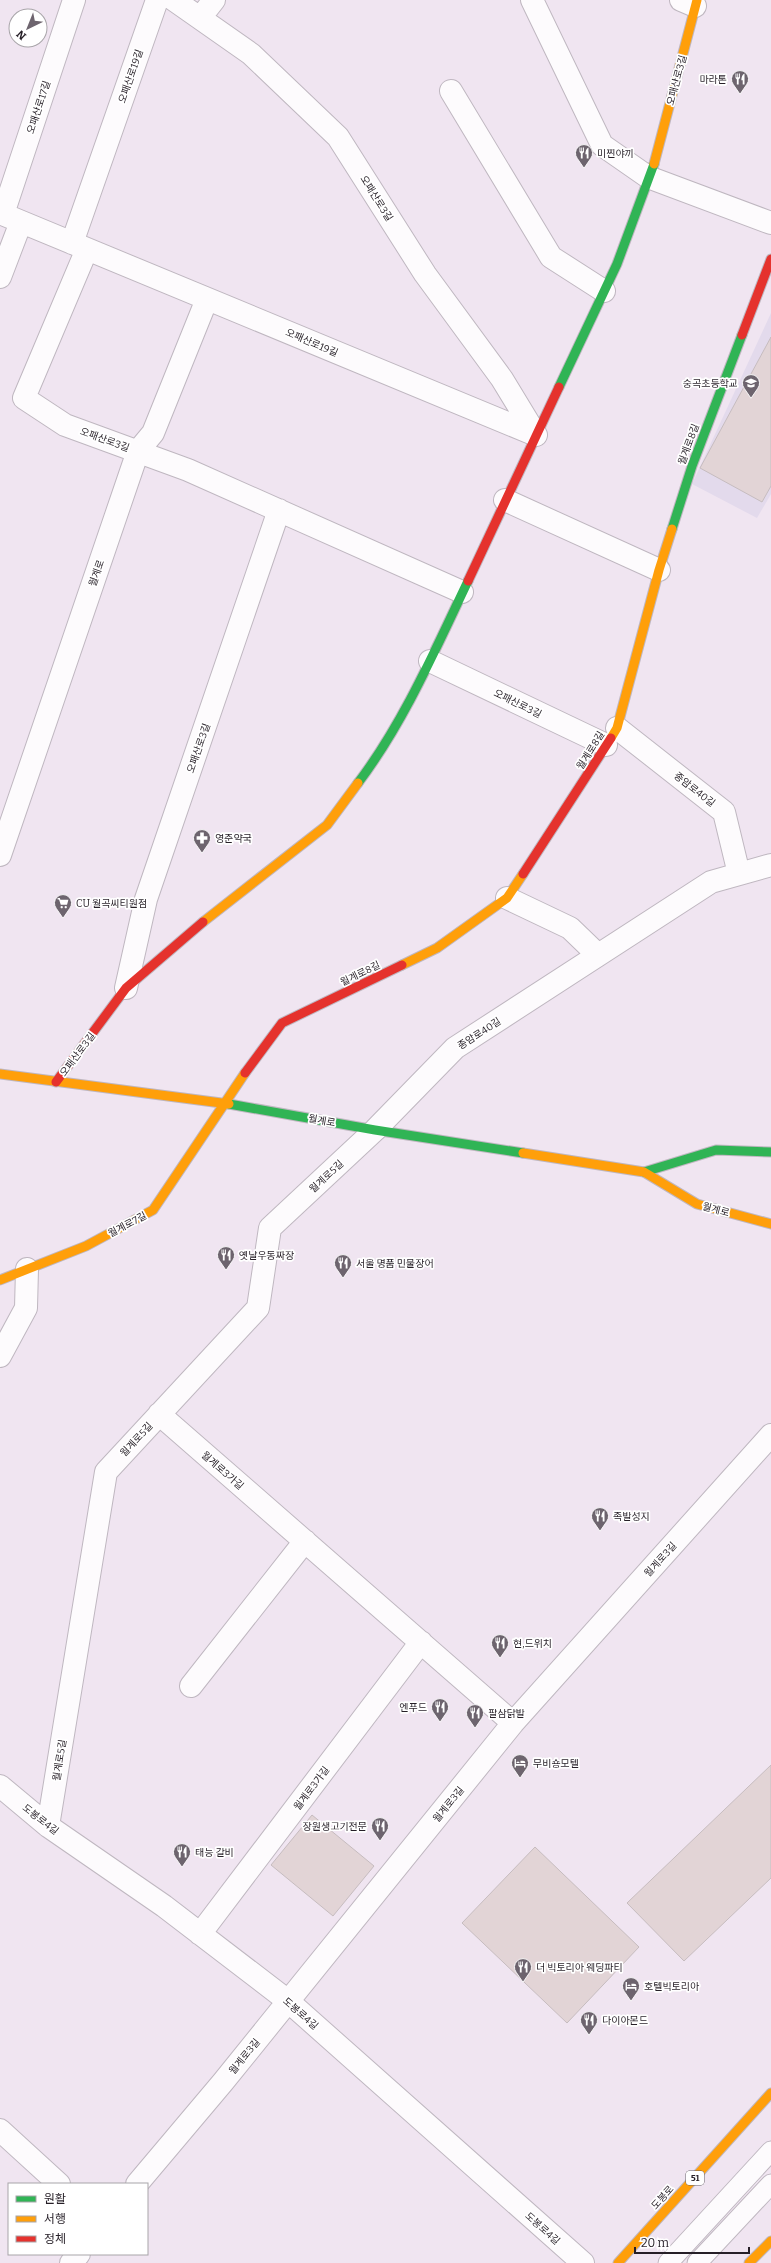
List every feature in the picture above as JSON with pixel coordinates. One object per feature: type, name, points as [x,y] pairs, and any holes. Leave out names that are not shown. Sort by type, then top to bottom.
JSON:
[{"type":"street","name":"오패산로17길","points":[[8,217],[74,0]]},
{"type":"street","name":"오패산로19길","points":[[24,398],[80,246],[157,0]]},
{"type":"street","name":"오패산로3길","points":[[174,0],[251,54],[338,137],[425,274],[502,379],[536,435]]},
{"type":"street","points":[[200,18],[214,0]]},
{"type":"street","points":[[532,0],[602,145],[648,177],[771,223]]},
{"type":"street","name":"오패산로3길","points":[[56,1082],[126,988],[213,914],[328,825],[383,750],[430,661],[617,264],[657,155],[691,2]]},
{"type":"street","points":[[451,91],[551,257],[604,291]]},
{"type":"street","name":"오패산로19길","points":[[8,217],[536,435]]},
{"type":"street","points":[[0,277],[8,217]]},
{"type":"street","name":"월계로8길","points":[[224,1103],[282,1023],[437,948],[507,898],[612,737],[659,570],[692,466],[771,259]]},
{"type":"street","name":"월계로","points":[[0,855],[138,451],[153,433],[207,299]]},
{"type":"street","name":"오패산로3길","points":[[24,398],[65,425],[188,470],[462,592]]},
{"type":"street","points":[[505,500],[659,570]]},
{"type":"street","name":"오패산로3길","points":[[126,988],[146,899],[279,510]]},
{"type":"street","name":"오패산로3길","points":[[430,661],[612,737]]},
{"type":"street","name":"종암로40길","points":[[612,737],[724,812],[739,874]]},
{"type":"street","name":"종암로40길","points":[[375,1130],[455,1048],[711,882],[771,865]]},
{"type":"street","points":[[507,898],[570,928],[598,956]]},
{"type":"street","name":"월계로","points":[[0,1074],[224,1103],[375,1130],[644,1172],[697,1204],[771,1224]]},
{"type":"street","name":"월계로7길","points":[[0,1280],[86,1246],[153,1210],[224,1103]]},
{"type":"street","name":"월계로5길","points":[[48,1826],[106,1472],[258,1308],[270,1228],[375,1130]]},
{"type":"street","name":"월계로","points":[[644,1172],[716,1150],[771,1152]]},
{"type":"street","points":[[0,1356],[26,1308],[27,1269]]},
{"type":"street","name":"월계로3가길","points":[[159,1414],[513,1723]]},
{"type":"street","name":"월계로3길","points":[[138,2183],[288,2001],[513,1723],[771,1435]]},
{"type":"street","points":[[191,1686],[305,1542]]},
{"type":"street","name":"월계로3가길","points":[[200,1934],[421,1642]]},
{"type":"street","name":"도봉로4길","points":[[0,1786],[48,1826],[164,1906],[288,2001],[583,2263]]},
{"type":"street","name":"도봉로","points":[[618,2263],[771,2093]]},
{"type":"street","points":[[0,2130],[58,2183]]},
{"type":"street","points":[[749,2263],[771,2241]]},
{"type":"street","points":[[71,2263],[78,2255]]},
{"type":"lane","points":[[668,2263],[771,2151]]},
{"type":"lane","points":[[697,2263],[771,2184]]},
{"type":"shaded area","name":"숭곡초등학교","points":[[771,313],[771,494],[757,518],[692,484]]},
{"type":"building","name":"숭곡초등학교","points":[[771,337],[771,486],[762,502],[700,468]]},
{"type":"building","points":[[771,1765],[771,1878],[684,1961],[627,1903]]},
{"type":"building","points":[[312,1815],[374,1866],[333,1916],[271,1865]]},
{"type":"building","points":[[535,1847],[639,1947],[567,2023],[462,1923]]},
{"type":"traffic: fast","points":[[559,387],[617,264],[654,164]]},
{"type":"traffic: fast","points":[[672,529],[692,466],[742,335]]},
{"type":"traffic: fast","points":[[358,783],[375,760],[418,685],[468,581]]},
{"type":"traffic: fast","points":[[229,1104],[375,1130],[523,1153]]},
{"type":"traffic: fast","points":[[644,1172],[716,1150],[771,1152]]},
{"type":"traffic: slow","points":[[654,164],[697,0]]},
{"type":"traffic: slow","points":[[611,738],[617,728],[659,570],[672,529]]},
{"type":"traffic: slow","points":[[203,922],[327,825],[358,783]]},
{"type":"traffic: slow","points":[[402,965],[437,948],[507,898],[523,874]]},
{"type":"traffic: slow","points":[[0,1280],[86,1246],[153,1210],[245,1073]]},
{"type":"traffic: slow","points":[[0,1074],[229,1104]]},
{"type":"traffic: slow","points":[[523,1153],[644,1172],[697,1204],[771,1224]]},
{"type":"traffic: slow","points":[[618,2263],[771,2093]]},
{"type":"traffic: slow","points":[[749,2263],[771,2241]]},
{"type":"traffic: jam","points":[[742,335],[771,259]]},
{"type":"traffic: jam","points":[[468,581],[559,387]]},
{"type":"traffic: jam","points":[[523,874],[611,738]]},
{"type":"traffic: jam","points":[[56,1082],[126,988],[203,922]]},
{"type":"traffic: jam","points":[[245,1073],[282,1023],[402,965]]},
{"type":"place","name":"마라톤","points":[[740,94]]},
{"type":"place","name":"미찐야끼","points":[[584,168]]},
{"type":"place","name":"숭곡초등학교","points":[[751,398]]},
{"type":"place","name":"영준약국","points":[[202,853]]},
{"type":"place","name":"CU 월곡씨티원점","points":[[63,918]]},
{"type":"place","name":"옛날우동짜장","points":[[226,1270]]},
{"type":"place","name":"서울 명품 민물장어","points":[[343,1278]]},
{"type":"place","name":"족발성지","points":[[600,1531]]},
{"type":"place","name":"현,드위치","points":[[500,1658]]},
{"type":"place","name":"엔푸드","points":[[440,1722]]},
{"type":"place","name":"팔삼닭발","points":[[475,1728]]},
{"type":"place","name":"무비숑모텔","points":[[520,1778]]},
{"type":"place","name":"장원생고기전문","points":[[380,1841]]},
{"type":"place","name":"태능 갈비","points":[[182,1867]]},
{"type":"place","name":"더 빅토리아 웨딩파티","points":[[523,1982]]},
{"type":"place","name":"호텔빅토리아","points":[[631,2001]]},
{"type":"place","name":"다이아몬드","points":[[589,2035]]}]
